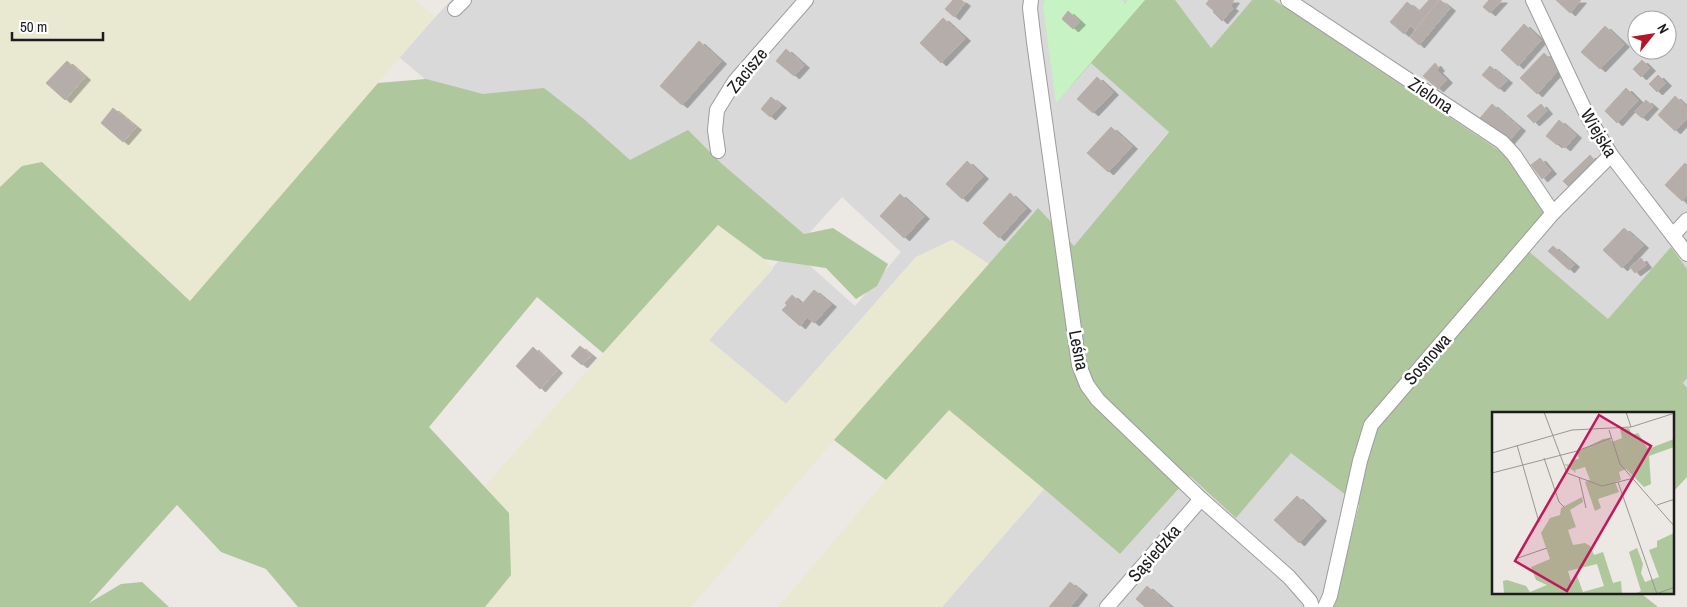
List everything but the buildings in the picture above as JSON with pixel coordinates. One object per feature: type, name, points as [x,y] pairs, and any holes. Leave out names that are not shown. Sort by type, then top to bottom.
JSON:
[{"type":"street","name":"Zacisze","points":[[718,151],[715,130],[717,110],[735,81],[806,0]]},
{"type":"street","name":"Leśna","points":[[1031,0],[1030,8],[1034,42],[1079,365],[1087,385],[1098,400],[1201,499],[1289,577],[1310,601],[1312,607]]},
{"type":"street","name":"Zielona","points":[[1288,0],[1502,142],[1514,155],[1554,212]]},
{"type":"street","name":"Wiejska","points":[[1533,0],[1588,117],[1611,155],[1687,254]]},
{"type":"street","name":"Sosnowa","points":[[1325,607],[1330,596],[1360,461],[1371,425],[1554,212],[1611,155]]},
{"type":"street","points":[[1673,235],[1687,220]]},
{"type":"street","name":"Sąsiedzka","points":[[1107,607],[1201,499]]},
{"type":"shaded area","points":[[451,0],[1145,0],[1091,62],[1169,131],[1074,247],[1038,209],[989,264],[952,240],[916,257],[786,404],[709,340],[790,248],[855,306],[901,252],[842,197],[800,243],[634,192],[508,150],[399,57]]},
{"type":"shaded area","points":[[1155,0],[1252,0],[1211,48]]},
{"type":"shaded area","points":[[1274,0],[1687,0],[1687,437],[1674,412],[1507,289],[1374,437],[1333,607],[942,607],[1044,489],[1120,554],[1191,475],[1291,452],[1341,491],[1503,153]]},
{"type":"green space","points":[[0,0],[415,0],[435,17],[190,301],[43,162],[22,166],[0,187]]},
{"type":"green space","points":[[1045,0],[1121,0],[1125,3],[1128,0],[1145,0],[1056,103],[1043,6]]},
{"type":"green space","points":[[1114,0],[1124,3],[1129,0],[1175,0],[1211,48],[1252,0],[1274,0],[1503,153],[1546,213],[1519,243],[1608,319],[1671,247],[1687,269],[1687,378],[1683,383],[1687,388],[1687,477],[1674,491],[1674,412],[1492,412],[1492,594],[1644,594],[1658,607],[1333,607],[1359,505],[1291,453],[1236,518],[1190,476],[1120,554],[949,410],[886,480],[834,440],[1038,208],[1074,246],[1169,132],[1091,63],[1070,87]]},
{"type":"green space","points":[[426,79],[483,94],[544,88],[585,120],[630,160],[688,130],[722,164],[804,234],[833,228],[888,264],[877,286],[856,299],[826,268],[764,259],[718,225],[603,353],[537,297],[429,427],[509,513],[511,575],[485,607],[298,607],[266,569],[221,552],[177,505],[89,603],[121,584],[142,582],[169,607],[0,607],[0,187],[22,166],[42,162],[190,301],[378,83]]},
{"type":"green space","points":[[718,225],[764,259],[773,269],[709,340],[786,404],[916,257],[952,240],[989,264],[834,440],[691,607],[485,607],[511,575],[509,513],[485,486]]},
{"type":"green space","points":[[949,410],[1044,489],[942,607],[778,607],[886,480]]}]
